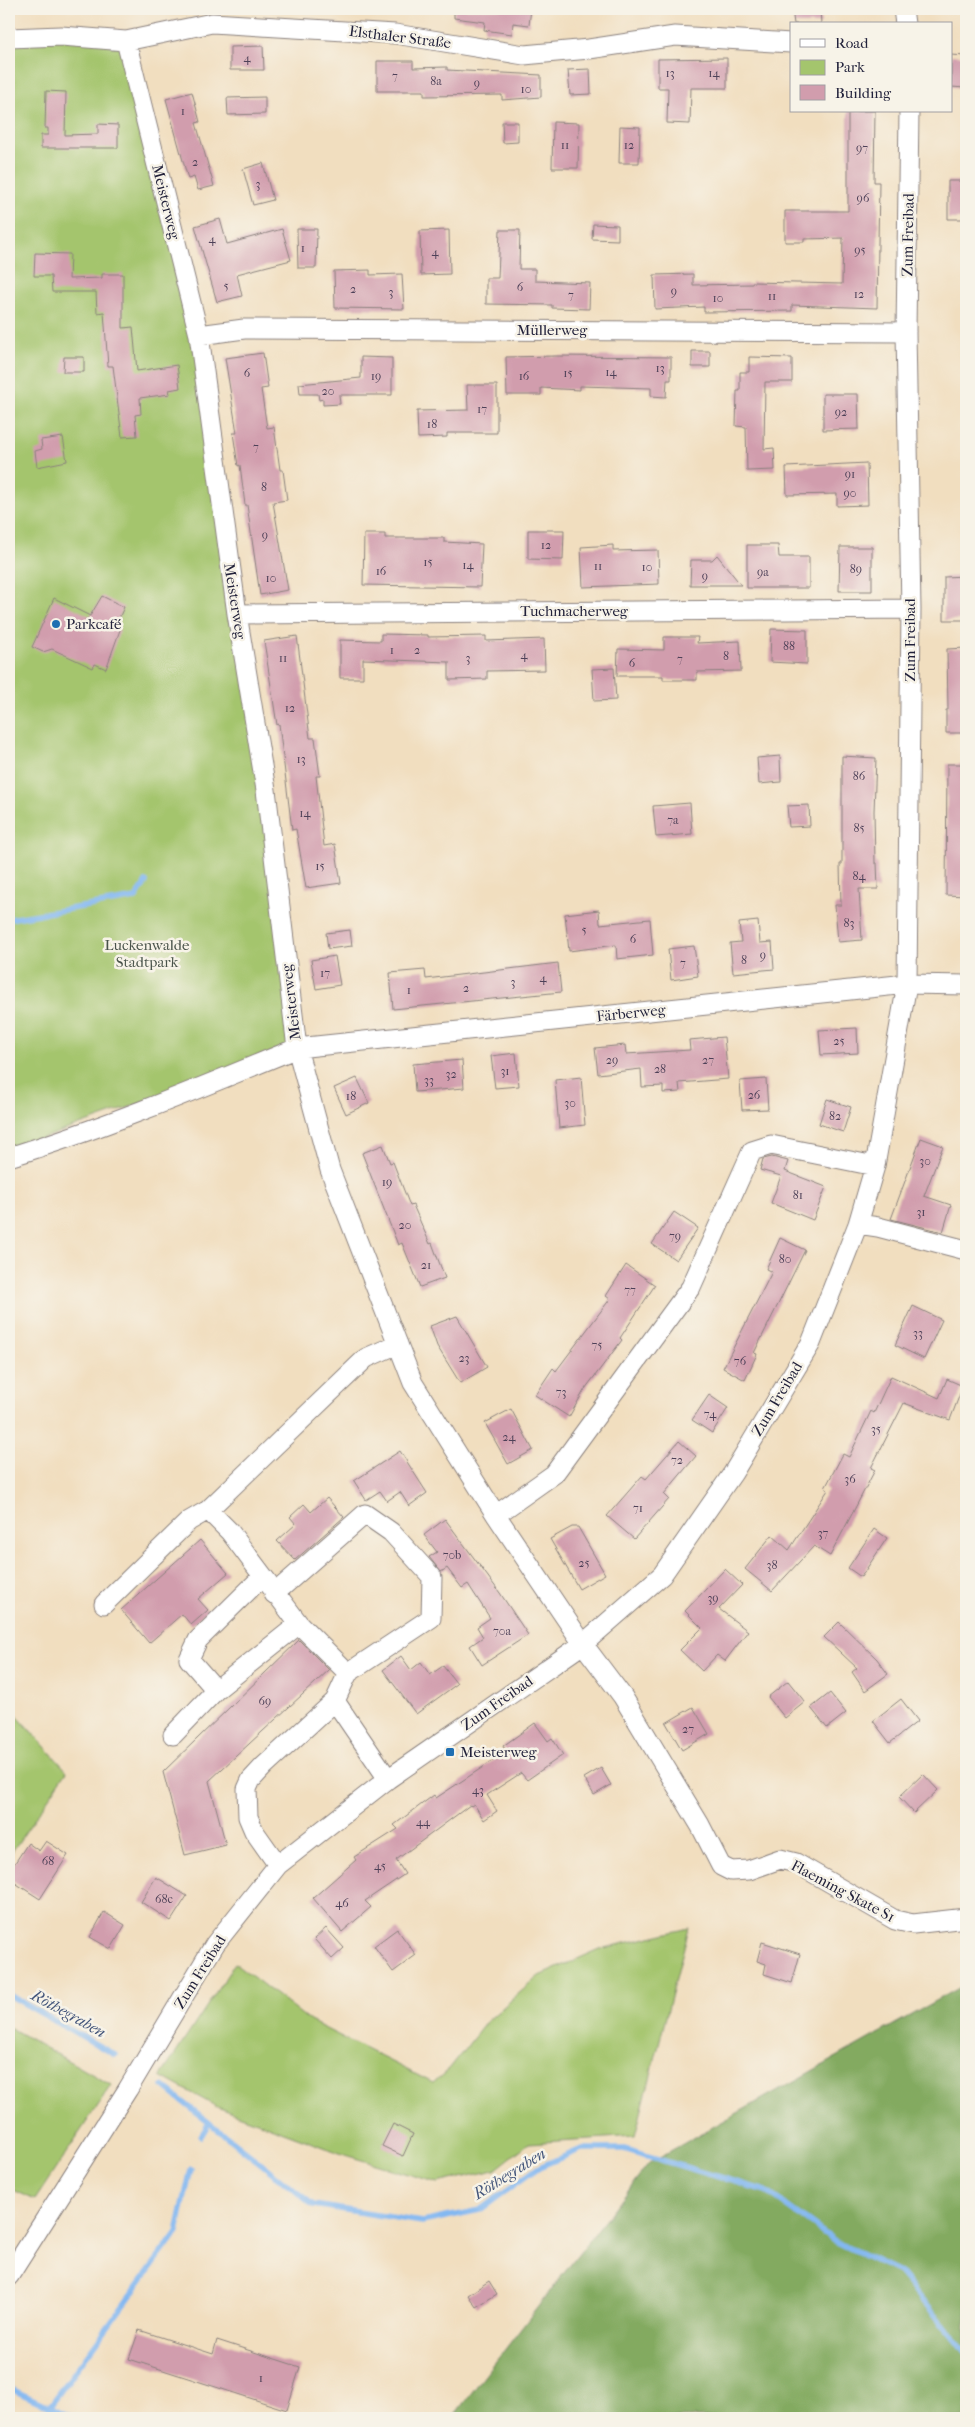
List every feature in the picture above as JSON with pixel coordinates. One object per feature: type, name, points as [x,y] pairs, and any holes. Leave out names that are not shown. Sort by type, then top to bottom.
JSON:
[{"type":"street","points":[[903,9],[905,22]]},
{"type":"street","name":"Elsthaler Straße","points":[[9,38],[60,36],[126,41],[212,23],[395,34],[524,55],[589,49],[675,36],[790,43]]},
{"type":"street","name":"Meisterweg","points":[[126,41],[199,335],[237,614],[266,790],[296,1048],[330,1170],[413,1383],[496,1515],[583,1644],[624,1697],[700,1824],[722,1866]]},
{"type":"street","name":"Zum Freibad","points":[[9,2276],[128,2089],[215,1944],[278,1865],[388,1779],[583,1644],[662,1575],[733,1472],[811,1343],[858,1224],[875,1166],[907,984],[911,609],[906,332],[909,112]]},
{"type":"street","name":"Müllerweg","points":[[199,335],[244,329],[906,332]]},
{"type":"street","name":"Tuchmacherweg","points":[[237,614],[911,609]]},
{"type":"street","name":"Färberweg","points":[[9,1157],[60,1141],[209,1084],[296,1048],[907,984],[966,985]]},
{"type":"street","points":[[496,1515],[554,1474],[691,1286],[752,1151],[771,1145],[875,1166]]},
{"type":"street","points":[[858,1224],[878,1227],[966,1250]]},
{"type":"street","points":[[104,1604],[189,1521],[208,1510],[366,1358],[398,1344]]},
{"type":"street","points":[[208,1510],[230,1532],[274,1594],[299,1624],[348,1673]]},
{"type":"street","points":[[274,1594],[365,1514],[391,1532],[432,1577],[431,1618],[348,1673],[335,1701],[251,1780],[247,1789],[248,1817],[254,1831],[278,1865]]},
{"type":"street","points":[[216,1690],[189,1659],[198,1640],[263,1576]]},
{"type":"street","points":[[173,1735],[216,1690],[299,1624]]},
{"type":"street","points":[[335,1701],[388,1779]]},
{"type":"street","name":"Flaeming Skate S1","points":[[722,1866],[731,1871],[749,1870],[780,1859],[796,1864],[894,1920],[913,1924],[966,1918]]},
{"type":"green space","name":"Luckenwalde Stadtpark","points":[[9,38],[126,41],[199,335],[297,1048],[9,1150]]},
{"type":"green space","points":[[9,1707],[67,1771],[9,1856]]},
{"type":"green space","points":[[689,1928],[635,2136],[529,2143],[495,2170],[438,2183],[345,2155],[217,2107],[161,2076],[235,1963],[310,2021],[433,2083],[450,2068],[486,2022],[539,1976],[600,1949]]},
{"type":"green space","points":[[966,1984],[966,2418],[452,2418],[649,2163]]},
{"type":"green space","points":[[9,2027],[111,2085],[35,2200],[9,2188]]},
{"type":"building","points":[[454,9],[531,9],[529,25],[513,23],[512,34],[484,30],[485,22],[454,18]]},
{"type":"building","points":[[792,9],[820,9],[821,22],[794,22]]},
{"type":"building","points":[[263,46],[264,70],[230,70],[230,47]]},
{"type":"building","points":[[952,55],[966,56],[966,88],[952,87]]},
{"type":"building","points":[[727,58],[727,88],[691,88],[690,124],[667,123],[668,88],[658,88],[658,59]]},
{"type":"building","points":[[377,61],[413,61],[413,68],[447,67],[447,70],[541,75],[541,97],[502,100],[502,95],[424,96],[424,91],[377,91]]},
{"type":"building","points":[[590,69],[591,94],[570,95],[568,70]]},
{"type":"building","points":[[46,91],[66,92],[65,135],[98,134],[98,124],[118,125],[118,148],[41,148],[41,135],[48,135],[48,128],[45,128]]},
{"type":"building","points":[[192,92],[200,122],[196,123],[214,186],[198,190],[194,177],[188,179],[166,99]]},
{"type":"building","points":[[265,97],[265,114],[228,115],[227,98]]},
{"type":"building","points":[[848,112],[875,112],[874,182],[879,182],[877,308],[792,305],[792,311],[704,312],[704,307],[655,309],[654,275],[693,274],[693,285],[752,284],[752,282],[842,284],[843,238],[804,239],[804,242],[785,242],[785,211],[848,211]]},
{"type":"building","points":[[502,122],[518,122],[518,142],[503,143]]},
{"type":"building","points":[[553,122],[579,123],[578,168],[552,168]]},
{"type":"building","points":[[620,126],[640,127],[639,163],[619,163]]},
{"type":"building","points":[[263,163],[273,200],[253,205],[243,169]]},
{"type":"building","points":[[948,181],[966,181],[966,219],[948,219]]},
{"type":"building","points":[[220,219],[227,244],[282,229],[291,260],[237,274],[242,296],[217,302],[195,226]]},
{"type":"building","points":[[593,224],[618,225],[618,240],[592,239]]},
{"type":"building","points":[[297,229],[317,229],[316,268],[298,268]]},
{"type":"building","points":[[449,230],[450,274],[421,275],[420,231]]},
{"type":"building","points":[[500,230],[520,230],[519,269],[535,269],[535,281],[590,283],[589,309],[552,308],[552,305],[486,304],[486,278],[498,278]]},
{"type":"building","points":[[35,253],[70,254],[69,279],[102,278],[102,274],[123,274],[123,328],[133,327],[137,371],[177,365],[180,388],[169,390],[170,394],[140,398],[141,414],[135,415],[137,436],[122,437],[113,366],[108,366],[104,312],[97,313],[96,292],[52,292],[51,276],[34,276]]},
{"type":"building","points":[[370,270],[370,275],[402,274],[404,309],[335,308],[334,271]]},
{"type":"building","points":[[692,351],[710,351],[710,367],[692,367]]},
{"type":"building","points":[[263,353],[268,388],[261,389],[267,428],[274,427],[280,470],[283,470],[287,500],[273,502],[288,590],[260,595],[247,505],[245,505],[240,465],[238,466],[233,433],[237,433],[225,358]]},
{"type":"building","points":[[64,357],[84,357],[84,372],[63,372]]},
{"type":"building","points":[[361,357],[392,358],[392,395],[339,395],[340,404],[323,405],[323,399],[319,400],[318,394],[300,394],[299,384],[361,378]]},
{"type":"building","points":[[506,357],[671,357],[671,380],[667,380],[666,397],[651,396],[651,388],[580,386],[580,390],[541,388],[541,395],[507,395]]},
{"type":"building","points":[[749,357],[792,358],[792,382],[765,382],[764,449],[774,448],[775,470],[747,471],[746,427],[736,426],[737,391],[740,391],[740,372],[749,372]]},
{"type":"building","points":[[467,385],[497,385],[497,433],[447,433],[447,437],[418,438],[417,411],[468,410]]},
{"type":"building","points":[[823,394],[858,394],[859,429],[823,430]]},
{"type":"building","points":[[63,437],[67,461],[37,467],[35,451],[42,449],[41,440]]},
{"type":"building","points":[[867,463],[868,505],[837,506],[837,494],[787,495],[786,467]]},
{"type":"building","points":[[528,530],[564,530],[563,560],[528,559]]},
{"type":"building","points":[[364,534],[385,534],[385,538],[444,538],[444,542],[482,544],[480,587],[363,585]]},
{"type":"building","points":[[613,545],[613,551],[658,550],[659,584],[583,587],[581,547]]},
{"type":"building","points":[[747,545],[778,545],[779,557],[809,557],[809,588],[747,588]]},
{"type":"building","points":[[840,547],[872,547],[872,591],[839,591]]},
{"type":"building","points":[[717,555],[741,585],[690,585],[691,560],[712,560]]},
{"type":"building","points":[[966,576],[966,620],[944,620],[944,577]]},
{"type":"building","points":[[102,596],[124,607],[115,627],[120,630],[106,669],[95,664],[93,668],[52,649],[43,652],[32,647],[54,598],[90,616]]},
{"type":"building","points":[[771,629],[807,630],[807,664],[770,662]]},
{"type":"building","points":[[381,634],[428,635],[428,637],[486,636],[486,641],[544,639],[545,670],[487,671],[487,679],[449,680],[449,662],[363,659],[363,678],[340,678],[340,640],[381,641]]},
{"type":"building","points":[[297,636],[310,738],[315,738],[320,776],[316,776],[324,846],[335,844],[341,883],[306,888],[296,829],[292,830],[279,724],[277,725],[264,641]]},
{"type":"building","points":[[664,637],[698,637],[697,643],[740,641],[741,671],[697,672],[697,680],[663,680],[663,676],[617,676],[618,649],[664,650]]},
{"type":"building","points":[[966,648],[966,733],[946,733],[946,710],[948,710],[947,649]]},
{"type":"building","points":[[614,668],[616,700],[594,701],[592,669]]},
{"type":"building","points":[[780,756],[781,782],[759,784],[757,758]]},
{"type":"building","points":[[842,756],[876,758],[874,811],[875,863],[877,863],[878,889],[859,889],[862,940],[838,942],[835,905],[841,905]]},
{"type":"building","points":[[947,764],[966,764],[966,896],[946,895]]},
{"type":"building","points":[[690,803],[692,834],[656,837],[653,806]]},
{"type":"building","points":[[809,805],[810,826],[789,827],[787,806]]},
{"type":"building","points":[[599,910],[600,924],[650,919],[653,955],[617,959],[616,945],[569,951],[565,914]]},
{"type":"building","points":[[758,921],[760,943],[772,942],[774,969],[733,973],[730,943],[741,942],[739,923]]},
{"type":"building","points":[[350,930],[352,946],[328,949],[326,933]]},
{"type":"building","points":[[694,946],[698,976],[671,980],[668,949]]},
{"type":"building","points":[[335,956],[340,985],[316,989],[311,960]]},
{"type":"building","points":[[558,963],[561,992],[393,1009],[390,973],[425,970],[426,979]]},
{"type":"building","points":[[857,1028],[858,1053],[821,1055],[819,1030]]},
{"type":"building","points":[[724,1037],[728,1079],[679,1083],[680,1092],[663,1093],[663,1086],[642,1087],[641,1069],[598,1074],[595,1048],[625,1045],[626,1054],[690,1050],[689,1040]]},
{"type":"building","points":[[516,1053],[519,1086],[495,1088],[491,1056]]},
{"type":"building","points":[[462,1060],[464,1088],[415,1092],[413,1064]]},
{"type":"building","points":[[581,1077],[585,1125],[559,1128],[555,1080]]},
{"type":"building","points":[[357,1078],[369,1103],[346,1114],[334,1088]]},
{"type":"building","points":[[766,1079],[768,1109],[742,1110],[740,1081]]},
{"type":"building","points":[[827,1099],[851,1107],[843,1132],[819,1124]]},
{"type":"building","points":[[921,1138],[943,1146],[924,1196],[951,1205],[943,1232],[891,1219]]},
{"type":"building","points":[[383,1145],[390,1163],[393,1162],[410,1206],[413,1205],[430,1244],[432,1243],[445,1278],[420,1287],[402,1243],[398,1245],[362,1153]]},
{"type":"building","points":[[772,1157],[788,1161],[785,1171],[826,1187],[813,1220],[771,1203],[781,1176],[760,1170],[763,1159]]},
{"type":"building","points":[[674,1212],[698,1228],[676,1260],[652,1244]]},
{"type":"building","points":[[780,1238],[805,1250],[754,1353],[757,1354],[745,1380],[723,1368],[772,1272],[766,1269]]},
{"type":"building","points":[[626,1265],[655,1285],[620,1338],[622,1340],[585,1389],[569,1417],[535,1395],[553,1368],[556,1371],[610,1299],[606,1296]]},
{"type":"building","points":[[913,1306],[942,1320],[924,1359],[895,1345]]},
{"type":"building","points":[[457,1316],[487,1367],[460,1383],[437,1346],[430,1326]]},
{"type":"building","points":[[891,1376],[939,1398],[947,1379],[963,1386],[950,1420],[904,1403],[871,1468],[875,1470],[830,1556],[814,1546],[772,1591],[745,1569],[772,1535],[789,1550],[828,1490],[825,1488],[843,1454],[849,1457],[871,1411],[874,1413]]},
{"type":"building","points":[[709,1395],[728,1408],[712,1433],[692,1420]]},
{"type":"building","points":[[511,1409],[533,1450],[508,1464],[485,1423]]},
{"type":"building","points":[[679,1441],[696,1456],[664,1494],[669,1499],[634,1539],[607,1516],[642,1476],[646,1479]]},
{"type":"building","points":[[400,1451],[427,1493],[409,1506],[400,1492],[387,1501],[380,1491],[366,1500],[354,1481]]},
{"type":"building","points":[[327,1498],[344,1517],[295,1560],[277,1541],[296,1524],[290,1517],[304,1504],[311,1512]]},
{"type":"building","points":[[445,1519],[500,1593],[528,1635],[482,1665],[470,1646],[483,1637],[477,1627],[490,1618],[468,1584],[462,1588],[447,1568],[441,1572],[429,1557],[437,1552],[424,1535]]},
{"type":"building","points":[[572,1527],[578,1527],[605,1574],[579,1589],[550,1539]]},
{"type":"building","points":[[874,1529],[887,1538],[861,1577],[848,1568]]},
{"type":"building","points":[[200,1540],[228,1573],[198,1599],[208,1610],[191,1625],[182,1614],[149,1643],[121,1610]]},
{"type":"building","points":[[725,1569],[742,1585],[719,1609],[748,1631],[725,1661],[717,1655],[702,1671],[680,1650],[702,1628],[685,1611]]},
{"type":"building","points":[[839,1622],[877,1659],[888,1674],[865,1691],[852,1672],[857,1668],[824,1637]]},
{"type":"building","points":[[299,1640],[329,1670],[209,1781],[226,1845],[185,1855],[163,1772]]},
{"type":"building","points":[[401,1656],[411,1670],[421,1662],[430,1675],[443,1666],[457,1684],[416,1714],[383,1670]]},
{"type":"building","points":[[788,1681],[805,1702],[785,1718],[768,1697]]},
{"type":"building","points":[[830,1693],[846,1713],[827,1728],[811,1708]]},
{"type":"building","points":[[901,1699],[918,1721],[890,1743],[873,1721]]},
{"type":"building","points":[[693,1707],[709,1734],[682,1750],[666,1723]]},
{"type":"building","points":[[535,1723],[548,1741],[552,1738],[563,1755],[527,1780],[521,1773],[487,1795],[497,1811],[484,1820],[474,1804],[470,1805],[396,1860],[405,1874],[365,1901],[371,1907],[342,1932],[313,1898],[356,1860],[354,1857],[398,1829],[394,1825],[434,1795],[436,1798],[506,1752],[503,1746]]},
{"type":"building","points":[[601,1768],[611,1785],[594,1795],[584,1778]]},
{"type":"building","points":[[923,1774],[938,1790],[914,1813],[899,1797]]},
{"type":"building","points":[[46,1841],[68,1855],[40,1899],[9,1879],[9,1872],[28,1843],[39,1851]]},
{"type":"building","points":[[156,1877],[187,1896],[171,1921],[141,1902]]},
{"type":"building","points":[[104,1912],[125,1925],[111,1949],[90,1937]]},
{"type":"building","points":[[326,1928],[344,1948],[332,1959],[314,1939]]},
{"type":"building","points":[[397,1929],[416,1955],[393,1972],[374,1946]]},
{"type":"building","points":[[762,1942],[800,1954],[792,1983],[764,1974],[766,1964],[757,1961]]},
{"type":"building","points":[[393,2124],[413,2134],[403,2156],[382,2146]]},
{"type":"building","points":[[489,2281],[497,2294],[476,2307],[468,2295]]},
{"type":"building","points":[[139,2330],[213,2354],[217,2340],[300,2367],[287,2410],[129,2359]]},
{"type":"waterway","points":[[9,919],[136,898],[146,882]]},
{"type":"waterway","name":"Röthegraben","points":[[9,1995],[115,2055]]},
{"type":"waterway","name":"Röthegraben","points":[[163,2086],[313,2205],[422,2222],[480,2210],[539,2167],[582,2149],[624,2149],[766,2191],[835,2241],[899,2272],[966,2352]]},
{"type":"waterway","points":[[201,2136],[209,2123]]},
{"type":"waterway","points":[[49,2407],[177,2232],[191,2169]]},
{"type":"waterway","points":[[9,2388],[74,2418]]},
{"type":"place","name":"Parkcafé","points":[[56,624]]},
{"type":"place","name":"Meisterweg","points":[[450,1752]]}]
